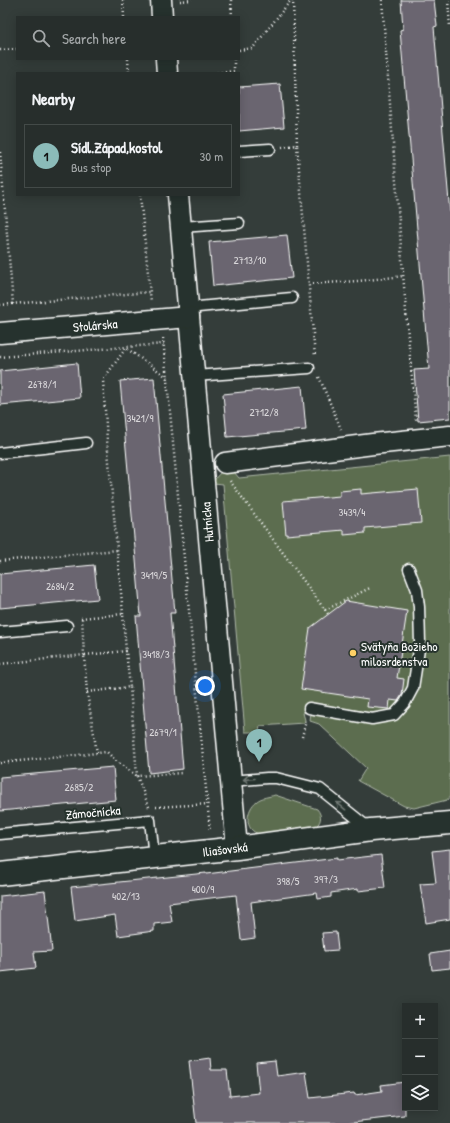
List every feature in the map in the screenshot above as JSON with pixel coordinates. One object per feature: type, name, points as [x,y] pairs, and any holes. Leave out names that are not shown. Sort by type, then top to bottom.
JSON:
[{"type":"street","points":[[161,0],[162,16]]},
{"type":"street","points":[[166,60],[167,72]]},
{"type":"street","name":"Hutnícka","points":[[178,196],[237,848]]},
{"type":"street","name":"Stolárska","points":[[0,333],[155,320],[189,313]]},
{"type":"street","points":[[225,469],[344,447],[450,436]]},
{"type":"street","name":"Iliašovská","points":[[0,874],[237,848],[371,830],[450,824]]},
{"type":"lane","points":[[240,151],[270,149]]},
{"type":"lane","points":[[181,227],[239,223]]},
{"type":"lane","points":[[189,313],[292,298]]},
{"type":"lane","points":[[194,376],[312,369]]},
{"type":"lane","points":[[0,453],[86,443]]},
{"type":"lane","points":[[309,708],[372,720],[394,715],[405,703],[413,688],[420,644],[417,590],[409,570]]},
{"type":"lane","points":[[0,632],[67,626]]},
{"type":"lane","points":[[230,781],[276,778],[320,789],[371,830]]},
{"type":"lane","points":[[150,820],[154,857]]},
{"type":"lane","name":"Zámočnícka","points":[[0,834],[150,820]]},
{"type":"path","points":[[123,0],[124,16]]},
{"type":"path","points":[[231,0],[232,16]]},
{"type":"path","points":[[240,50],[253,48],[292,0]]},
{"type":"path","points":[[292,0],[297,145],[309,284],[312,369],[339,424],[344,447]]},
{"type":"path","points":[[382,0],[417,439]]},
{"type":"path","points":[[448,0],[450,27]]},
{"type":"path","points":[[0,50],[16,49]]},
{"type":"path","points":[[128,60],[129,72]]},
{"type":"path","points":[[226,72],[234,71],[234,60]]},
{"type":"path","points":[[270,149],[297,145]]},
{"type":"path","points":[[0,152],[13,304]]},
{"type":"path","points":[[140,196],[149,292],[155,320]]},
{"type":"path","points":[[309,284],[404,276]]},
{"type":"path","points":[[0,305],[149,292]]},
{"type":"path","points":[[0,357],[164,344],[211,833]]},
{"type":"path","points":[[126,348],[168,378]]},
{"type":"path","points":[[126,348],[103,380],[137,776],[149,808],[150,820]]},
{"type":"path","points":[[225,469],[328,614]]},
{"type":"path","points":[[0,561],[117,550]]},
{"type":"path","points":[[325,610],[370,588]]},
{"type":"path","points":[[97,754],[87,692],[82,618],[122,614]]},
{"type":"path","points":[[0,664],[126,651]]},
{"type":"path","points":[[87,692],[130,686]]},
{"type":"path","points":[[0,763],[107,752],[116,761],[137,776],[182,773]]},
{"type":"path","points":[[149,808],[208,804]]},
{"type":"green space","points":[[450,457],[450,796],[447,800],[414,808],[404,806],[358,781],[366,768],[319,724],[310,721],[311,711],[303,713],[305,720],[304,723],[260,726],[259,732],[245,732],[223,484],[214,483],[216,477],[224,470],[234,472],[239,478]]},
{"type":"green space","points":[[275,795],[317,809],[321,817],[318,824],[314,828],[260,834],[255,832],[251,829],[249,824],[248,819],[250,809],[259,800]]},
{"type":"building","points":[[401,0],[434,0],[437,26],[434,27],[450,214],[450,418],[418,421],[414,370],[429,369],[400,30],[403,29]]},
{"type":"building","points":[[280,84],[284,127],[240,131],[240,87]]},
{"type":"building","points":[[287,235],[292,278],[213,286],[209,242]]},
{"type":"building","points":[[77,363],[80,398],[0,405],[0,371]]},
{"type":"building","points":[[154,378],[175,613],[170,613],[183,769],[149,773],[136,616],[141,616],[120,381]]},
{"type":"building","points":[[302,386],[306,430],[227,437],[223,394]]},
{"type":"building","points":[[361,489],[361,494],[418,489],[421,523],[365,528],[365,533],[344,535],[344,530],[286,535],[283,501],[340,496],[340,491]]},
{"type":"building","points":[[94,565],[98,599],[0,608],[0,574]]},
{"type":"building","name":"Svätyňa Božieho milosrdenstva","points":[[346,601],[407,611],[397,678],[404,679],[402,695],[398,701],[390,700],[389,709],[367,707],[368,699],[301,689],[310,628]]},
{"type":"building","points":[[113,767],[116,800],[0,811],[0,777]]},
{"type":"building","points":[[450,849],[450,919],[426,923],[420,884],[436,883],[432,851]]},
{"type":"building","points":[[381,855],[385,888],[358,891],[358,889],[331,893],[331,897],[318,899],[317,893],[251,902],[255,938],[241,940],[236,895],[169,903],[172,922],[154,924],[154,931],[118,936],[115,915],[75,921],[71,887],[206,874],[337,858],[337,860]]},
{"type":"building","points":[[45,891],[52,951],[34,952],[36,968],[0,972],[0,896]]},
{"type":"building","points":[[336,932],[338,950],[324,951],[322,933]]},
{"type":"building","points":[[450,951],[450,968],[432,970],[430,954]]},
{"type":"building","points":[[210,1058],[211,1070],[227,1070],[230,1096],[259,1093],[256,1063],[275,1061],[277,1076],[306,1072],[310,1098],[354,1093],[355,1095],[382,1091],[381,1085],[402,1082],[402,1111],[405,1111],[405,1116],[344,1123],[196,1123],[189,1061]]},
{"type":"place","name":"Svätyňa Božieho milosrdenstva","points":[[353,653]]},
{"type":"place","name":"Sídl.Západ,kostol","points":[[259,762]]}]
